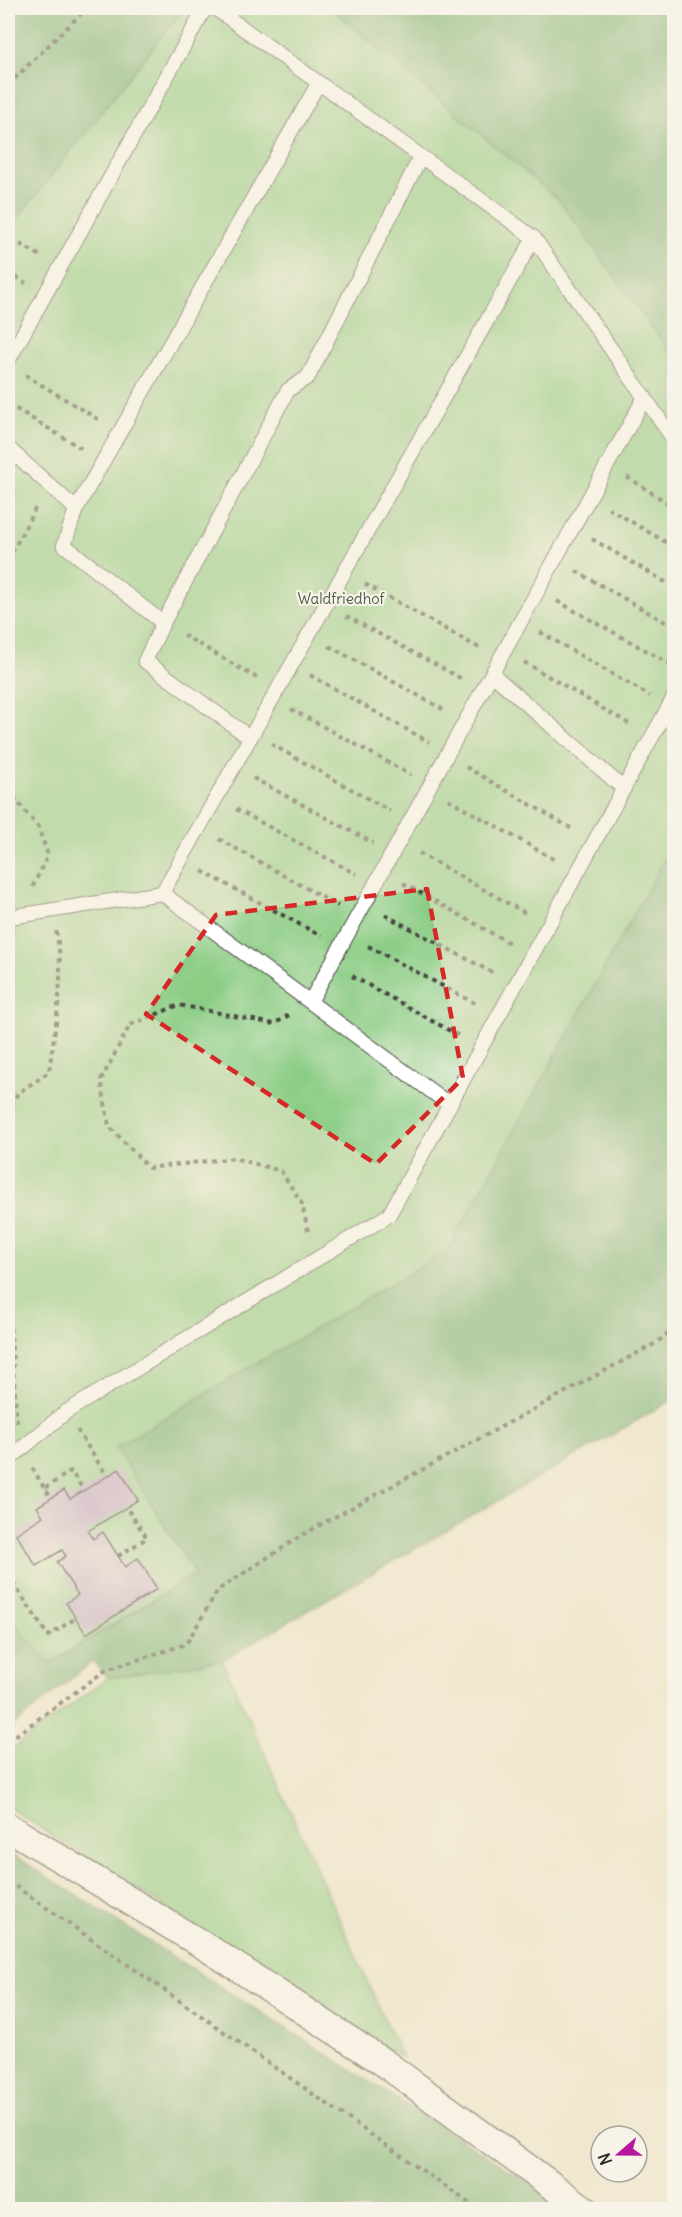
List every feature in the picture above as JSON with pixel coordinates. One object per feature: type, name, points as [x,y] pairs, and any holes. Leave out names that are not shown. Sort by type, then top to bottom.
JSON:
[{"type":"street","points":[[8,1827],[211,1950],[383,2062],[585,2210]]},
{"type":"lane","points":[[13,366],[205,8]]},
{"type":"lane","points":[[215,8],[534,238],[675,440]]},
{"type":"lane","points":[[164,623],[64,545],[76,509],[318,84]]},
{"type":"lane","points":[[250,735],[145,661],[288,390],[308,377],[420,158]]},
{"type":"lane","points":[[162,893],[273,693],[534,238]]},
{"type":"lane","points":[[310,1002],[645,397]]},
{"type":"lane","points":[[8,448],[76,509]]},
{"type":"lane","points":[[492,674],[624,789]]},
{"type":"lane","points":[[8,1460],[19,1448],[66,1412],[389,1215],[672,702]]},
{"type":"lane","points":[[9,919],[46,910],[162,893],[450,1106]]},
{"type":"path","points":[[8,85],[87,8]]},
{"type":"path","points":[[13,366],[120,432]]},
{"type":"path","points":[[8,404],[103,462]]},
{"type":"path","points":[[608,465],[675,507]]},
{"type":"path","points":[[8,560],[48,485]]},
{"type":"path","points":[[590,497],[675,547]]},
{"type":"path","points":[[573,528],[675,587]]},
{"type":"path","points":[[555,559],[675,627]]},
{"type":"path","points":[[343,571],[652,737]]},
{"type":"path","points":[[538,590],[675,666]]},
{"type":"path","points":[[324,604],[483,690]]},
{"type":"path","points":[[521,621],[672,702]]},
{"type":"path","points":[[164,623],[273,693],[578,873]]},
{"type":"path","points":[[307,634],[465,721]]},
{"type":"path","points":[[290,664],[595,842]]},
{"type":"path","points":[[250,735],[410,822]]},
{"type":"path","points":[[232,767],[392,854]]},
{"type":"path","points":[[8,790],[38,827],[48,855],[36,885],[9,919]]},
{"type":"path","points":[[215,797],[375,885]]},
{"type":"path","points":[[198,828],[357,917]]},
{"type":"path","points":[[399,841],[549,927]]},
{"type":"path","points":[[181,860],[499,1017]]},
{"type":"path","points":[[382,871],[533,956]]},
{"type":"path","points":[[364,904],[517,985]]},
{"type":"path","points":[[8,1114],[18,1093],[49,1072],[59,996],[60,951],[56,929],[46,910]]},
{"type":"path","points":[[330,965],[482,1049]]},
{"type":"path","points":[[310,1002],[274,1024],[179,1005],[130,1025],[101,1080],[110,1126],[149,1167],[234,1158],[280,1171],[302,1204],[314,1261]]},
{"type":"path","points":[[8,1292],[19,1448],[51,1497]]},
{"type":"path","points":[[8,1741],[106,1670],[186,1644],[218,1590],[307,1532],[646,1348],[675,1329]]},
{"type":"path","points":[[66,1412],[107,1476]]},
{"type":"path","points":[[45,1488],[71,1471],[84,1491]]},
{"type":"path","points":[[118,1556],[147,1538],[126,1507]]},
{"type":"path","points":[[8,1575],[48,1636],[76,1618]]},
{"type":"path","points":[[8,1881],[479,2210]]},
{"type":"highlighted area","points":[[427,889],[463,1078],[376,1164],[146,1014],[216,915]]},
{"type":"green space","points":[[8,8],[184,8],[8,230]]},
{"type":"green space","name":"Waldfriedhof","points":[[184,8],[331,8],[560,201],[674,357],[674,842],[448,1250],[116,1447],[195,1574],[49,1664],[8,1617],[8,230]]},
{"type":"green space","points":[[331,8],[674,8],[674,357],[560,201]]},
{"type":"green space","points":[[674,842],[674,1399],[222,1660],[108,1678],[93,1661],[8,1730],[8,1617],[50,1664],[195,1574],[116,1447],[448,1250]]},
{"type":"green space","points":[[222,1660],[402,2058],[8,1807],[8,1752],[108,1678]]},
{"type":"green space","points":[[8,1852],[570,2209],[8,2209]]},
{"type":"building","points":[[119,1469],[138,1500],[88,1531],[93,1539],[103,1532],[125,1567],[138,1558],[157,1589],[86,1634],[66,1603],[78,1595],[57,1562],[66,1556],[62,1550],[36,1566],[16,1534],[43,1516],[37,1507],[51,1498],[64,1490],[70,1499]]}]
